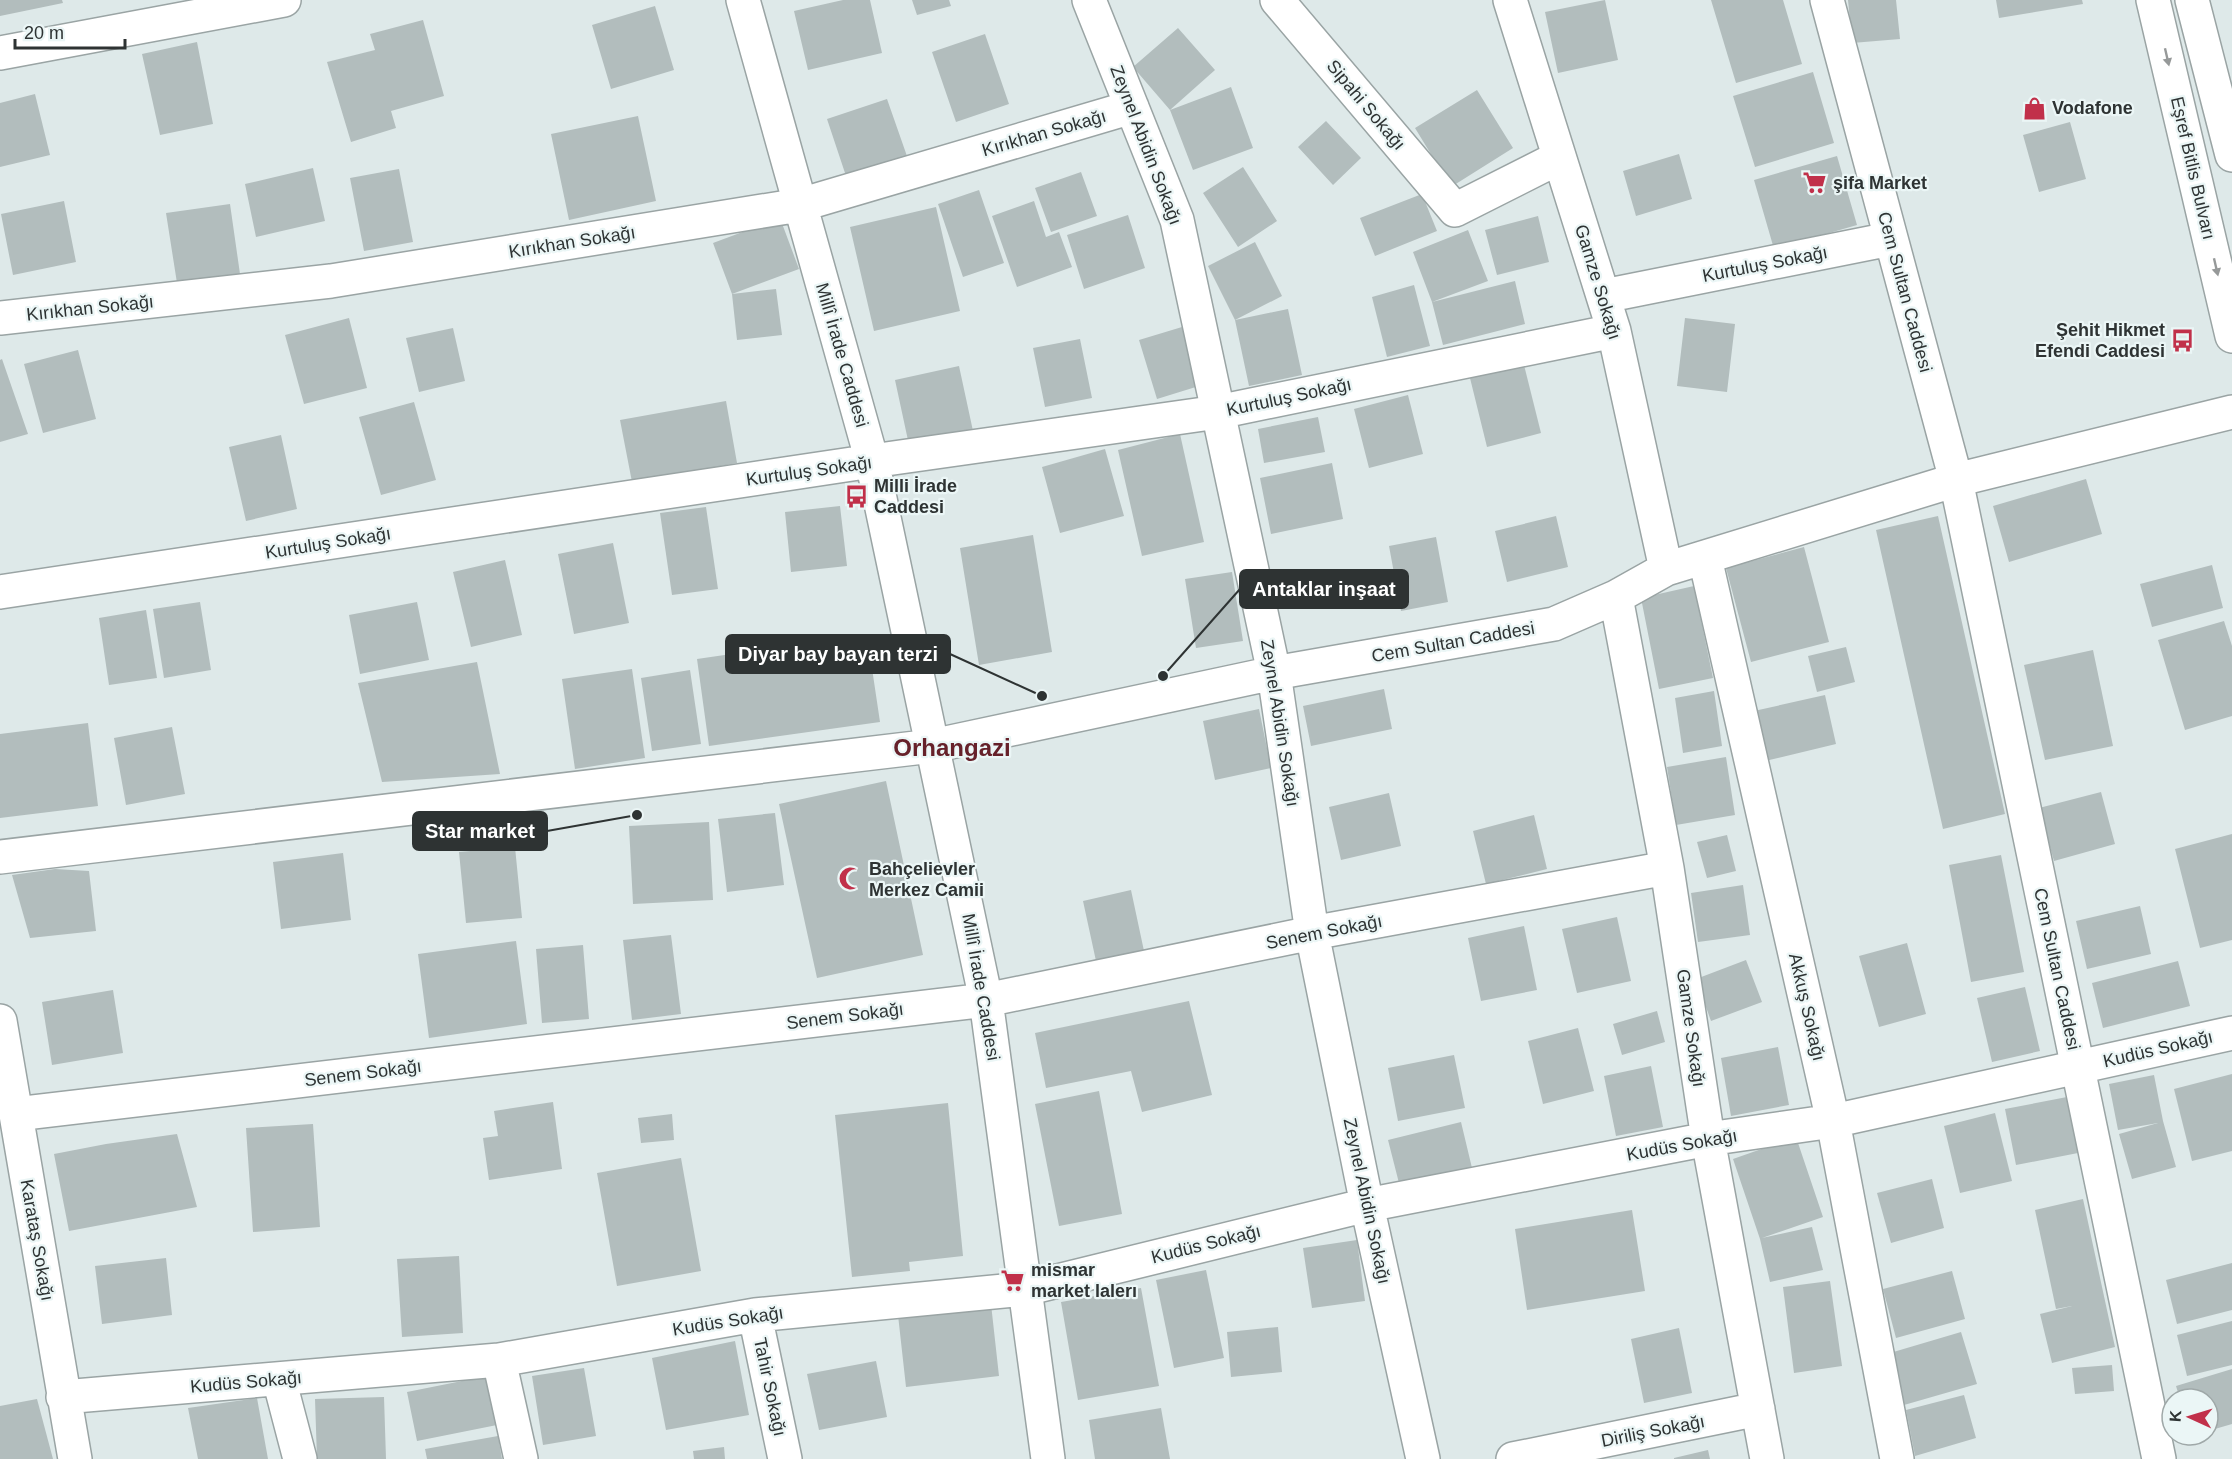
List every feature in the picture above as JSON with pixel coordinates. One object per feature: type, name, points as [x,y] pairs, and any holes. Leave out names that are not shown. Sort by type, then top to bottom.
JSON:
[{"type":"street","points":[[0,53],[284,0]]},
{"type":"street","name":"Millî İrade Caddesi","points":[[743,0],[872,461],[986,1000],[1047,1459]]},
{"type":"street","name":"Zeynel Abidin Sokağı","points":[[1089,0],[1177,220],[1274,674],[1312,933],[1367,1205],[1423,1459]]},
{"type":"street","name":"Sipahi Sokağı","points":[[1277,0],[1455,210],[1558,158]]},
{"type":"street","name":"Gamze Sokağı","points":[[1510,0],[1614,331],[1666,569]]},
{"type":"street","name":"Cem Sultan Caddesi","points":[[1827,0],[1956,480],[2159,1459]]},
{"type":"street","name":"Eşref Bitlis Bulvarı","points":[[2153,0],[2232,336]]},
{"type":"street","points":[[2192,0],[2232,155]]},
{"type":"street","name":"Kırıkhan Sokağı","points":[[0,318],[331,281],[800,205],[1132,107]]},
{"type":"street","name":"Kurtuluş Sokağı","points":[[1604,296],[1890,239]]},
{"type":"street","name":"Kurtuluş Sokağı","points":[[0,592],[872,461],[1218,412],[1614,331]]},
{"type":"street","name":"Cem Sultan Caddesi","points":[[0,857],[932,746],[1274,674],[1554,624],[1616,597],[1666,569],[1956,480],[2232,412]]},
{"type":"street","name":"Akkuş Sokağı","points":[[1705,558],[1833,1120],[1897,1459]]},
{"type":"street","name":"Gamze Sokağı","points":[[1616,597],[1667,868],[1708,1139],[1767,1459]]},
{"type":"street","name":"Senem Sokağı","points":[[16,1114],[986,1000],[1312,933],[1667,868]]},
{"type":"street","name":"Karataş Sokağı","points":[[0,1021],[75,1459]]},
{"type":"street","name":"Kudüs Sokağı","points":[[63,1397],[499,1360],[754,1315],[1025,1289],[1367,1205],[1708,1139],[1833,1120],[2232,1033]]},
{"type":"street","name":"Tahir Sokağı","points":[[754,1315],[785,1459]]},
{"type":"street","points":[[499,1360],[521,1459]]},
{"type":"street","points":[[279,1379],[300,1459]]},
{"type":"street","name":"Diriliş Sokağı","points":[[1514,1459],[1758,1409]]},
{"type":"building","points":[[0,0],[62,0],[63,3],[0,16]]},
{"type":"building","points":[[843,0],[870,0],[882,53],[808,70],[794,11]]},
{"type":"building","points":[[912,0],[949,0],[951,6],[917,15]]},
{"type":"building","points":[[1605,0],[1618,60],[1558,73],[1545,12]]},
{"type":"building","points":[[1711,0],[1783,0],[1802,64],[1736,83]]},
{"type":"building","points":[[1848,0],[1896,0],[1900,39],[1852,43]]},
{"type":"building","points":[[1996,0],[2082,0],[2083,4],[1999,18]]},
{"type":"building","points":[[655,6],[674,70],[611,89],[592,25]]},
{"type":"building","points":[[423,20],[444,96],[391,111],[396,128],[351,142],[327,62],[375,50],[370,34]]},
{"type":"building","points":[[1178,28],[1215,70],[1170,110],[1133,67]]},
{"type":"building","points":[[985,34],[1009,104],[956,122],[932,52]]},
{"type":"building","points":[[197,42],[213,124],[160,135],[142,54]]},
{"type":"building","points":[[1813,72],[1834,143],[1755,167],[1733,96]]},
{"type":"building","points":[[1231,87],[1253,148],[1193,170],[1170,110]]},
{"type":"building","points":[[1477,90],[1513,148],[1451,187],[1415,128]]},
{"type":"building","points":[[35,94],[50,155],[0,167],[0,103]]},
{"type":"building","points":[[887,99],[908,159],[847,179],[827,119]]},
{"type":"building","points":[[638,116],[656,201],[569,220],[551,134]]},
{"type":"building","points":[[1326,121],[1361,158],[1333,185],[1298,147]]},
{"type":"building","points":[[2070,122],[2086,179],[2039,192],[2023,135]]},
{"type":"building","points":[[1679,154],[1692,199],[1636,216],[1623,171]]},
{"type":"building","points":[[1837,156],[1857,225],[1774,249],[1754,180]]},
{"type":"building","points":[[1243,167],[1277,221],[1238,247],[1203,193]]},
{"type":"building","points":[[313,168],[325,221],[256,237],[245,184]]},
{"type":"building","points":[[399,169],[413,242],[364,251],[350,178]]},
{"type":"building","points":[[1081,172],[1097,216],[1051,232],[1035,188]]},
{"type":"building","points":[[979,190],[1004,263],[963,277],[938,204]]},
{"type":"building","points":[[1422,194],[1437,231],[1375,256],[1360,218]]},
{"type":"building","points":[[64,201],[76,262],[13,275],[1,214]]},
{"type":"building","points":[[1034,201],[1046,237],[1059,232],[1072,267],[1017,287],[992,216]]},
{"type":"building","points":[[230,204],[240,274],[177,283],[166,213]]},
{"type":"building","points":[[936,207],[960,311],[874,331],[850,227]]},
{"type":"building","points":[[1128,215],[1145,268],[1084,289],[1067,235]]},
{"type":"building","points":[[1538,216],[1549,262],[1497,275],[1485,230]]},
{"type":"building","points":[[780,218],[799,269],[732,294],[713,243]]},
{"type":"building","points":[[1468,230],[1488,281],[1432,302],[1413,252]]},
{"type":"building","points":[[1255,242],[1282,296],[1235,320],[1208,266]]},
{"type":"building","points":[[1515,281],[1525,324],[1443,345],[1432,302]]},
{"type":"building","points":[[1414,285],[1430,346],[1387,357],[1372,297]]},
{"type":"building","points":[[776,289],[782,335],[737,340],[732,294]]},
{"type":"building","points":[[1288,309],[1302,375],[1249,386],[1235,320]]},
{"type":"building","points":[[349,318],[367,388],[304,404],[285,335]]},
{"type":"building","points":[[1685,318],[1735,324],[1727,392],[1677,386]]},
{"type":"building","points":[[1182,327],[1199,386],[1157,399],[1139,340]]},
{"type":"building","points":[[453,328],[465,381],[419,392],[406,338]]},
{"type":"building","points":[[1080,339],[1092,398],[1045,407],[1033,348]]},
{"type":"building","points":[[78,350],[96,419],[43,433],[24,364]]},
{"type":"building","points":[[2,359],[28,434],[0,442],[0,360]]},
{"type":"building","points":[[1524,365],[1541,433],[1487,447],[1470,378]]},
{"type":"building","points":[[959,366],[973,431],[909,445],[895,380]]},
{"type":"building","points":[[1408,395],[1423,454],[1369,468],[1354,409]]},
{"type":"building","points":[[726,401],[737,463],[632,482],[620,420]]},
{"type":"building","points":[[414,402],[436,480],[381,495],[359,417]]},
{"type":"building","points":[[1318,417],[1325,452],[1264,463],[1258,429]]},
{"type":"building","points":[[1180,434],[1204,542],[1142,556],[1118,450]]},
{"type":"building","points":[[281,435],[297,509],[246,521],[229,447]]},
{"type":"building","points":[[1105,449],[1124,516],[1060,533],[1042,467]]},
{"type":"building","points":[[1332,463],[1343,519],[1271,534],[1260,478]]},
{"type":"building","points":[[2086,479],[2102,534],[2009,562],[1993,506]]},
{"type":"building","points":[[840,506],[847,566],[791,572],[785,512]]},
{"type":"building","points":[[706,507],[718,589],[672,595],[660,513]]},
{"type":"building","points":[[1556,516],[1568,567],[1507,582],[1495,531]]},
{"type":"building","points":[[1938,516],[2005,814],[1943,829],[1876,530]]},
{"type":"building","points":[[1033,535],[1052,652],[979,665],[960,548]]},
{"type":"building","points":[[1436,537],[1448,602],[1401,611],[1389,546]]},
{"type":"building","points":[[613,543],[629,623],[574,634],[558,554]]},
{"type":"building","points":[[1804,547],[1829,642],[1751,662],[1726,568]]},
{"type":"building","points":[[505,560],[522,635],[471,647],[453,572]]},
{"type":"building","points":[[2212,565],[2223,608],[2152,627],[2140,584]]},
{"type":"building","points":[[1232,572],[1243,641],[1196,648],[1185,579]]},
{"type":"building","points":[[1694,586],[1713,678],[1659,689],[1641,598]]},
{"type":"building","points":[[200,602],[211,670],[164,678],[153,609]]},
{"type":"building","points":[[417,602],[429,660],[360,674],[349,615]]},
{"type":"building","points":[[146,610],[157,678],[109,685],[99,618]]},
{"type":"building","points":[[2224,621],[2232,646],[2232,716],[2185,730],[2158,640]]},
{"type":"building","points":[[787,646],[790,666],[870,655],[880,722],[709,746],[697,659]]},
{"type":"building","points":[[1846,647],[1855,682],[1817,692],[1808,656]]},
{"type":"building","points":[[2093,650],[2113,746],[2045,760],[2024,665]]},
{"type":"building","points":[[477,662],[500,774],[382,782],[358,683]]},
{"type":"building","points":[[632,669],[645,758],[575,769],[562,679]]},
{"type":"building","points":[[690,670],[701,744],[652,751],[641,678]]},
{"type":"building","points":[[1384,689],[1392,729],[1311,746],[1303,706]]},
{"type":"building","points":[[1714,691],[1722,746],[1683,753],[1675,698]]},
{"type":"building","points":[[1825,695],[1836,744],[1765,761],[1754,711]]},
{"type":"building","points":[[1259,709],[1271,768],[1215,780],[1203,721]]},
{"type":"building","points":[[88,723],[98,806],[0,818],[0,734]]},
{"type":"building","points":[[172,727],[185,794],[126,805],[114,738]]},
{"type":"building","points":[[1726,757],[1735,815],[1676,825],[1667,767]]},
{"type":"building","name":"Bahçelievler Merkez Camii","points":[[886,781],[923,955],[817,978],[779,804]]},
{"type":"building","points":[[2101,792],[2115,844],[2054,861],[2039,808]]},
{"type":"building","points":[[1389,793],[1401,846],[1341,860],[1329,807]]},
{"type":"building","points":[[775,813],[784,885],[727,892],[718,819]]},
{"type":"building","points":[[1534,815],[1547,869],[1486,884],[1473,831]]},
{"type":"building","points":[[709,822],[713,900],[633,904],[629,826]]},
{"type":"building","points":[[2232,834],[2232,940],[2200,948],[2175,849]]},
{"type":"building","points":[[1727,835],[1736,871],[1707,878],[1697,842]]},
{"type":"building","points":[[515,847],[522,918],[466,923],[459,852]]},
{"type":"building","points":[[343,853],[351,920],[281,929],[273,862]]},
{"type":"building","points":[[2001,855],[2024,972],[1971,982],[1949,865]]},
{"type":"building","points":[[55,869],[89,871],[96,931],[30,938],[12,875]]},
{"type":"building","points":[[1743,885],[1750,935],[1698,942],[1691,893]]},
{"type":"building","points":[[1131,890],[1144,951],[1096,961],[1083,901]]},
{"type":"building","points":[[2140,906],[2151,954],[2087,969],[2076,921]]},
{"type":"building","points":[[1617,917],[1631,981],[1577,993],[1562,929]]},
{"type":"building","points":[[1524,926],[1537,990],[1481,1001],[1468,938]]},
{"type":"building","points":[[671,935],[681,1014],[632,1020],[623,940]]},
{"type":"building","points":[[516,941],[527,1024],[429,1038],[418,954]]},
{"type":"building","points":[[1907,943],[1926,1014],[1879,1027],[1859,956]]},
{"type":"building","points":[[583,945],[589,1019],[542,1023],[536,949]]},
{"type":"building","points":[[1746,960],[1762,1002],[1711,1021],[1696,979]]},
{"type":"building","points":[[2178,961],[2190,1006],[2103,1028],[2092,983]]},
{"type":"building","points":[[2025,987],[2040,1051],[1992,1062],[1977,998]]},
{"type":"building","points":[[113,990],[123,1053],[52,1065],[42,1002]]},
{"type":"building","points":[[1189,1001],[1212,1095],[1142,1112],[1131,1071],[1046,1088],[1035,1033]]},
{"type":"building","points":[[1657,1011],[1665,1042],[1622,1055],[1613,1024]]},
{"type":"building","points":[[1578,1028],[1594,1091],[1543,1104],[1528,1041]]},
{"type":"building","points":[[1778,1047],[1789,1105],[1731,1116],[1721,1058]]},
{"type":"building","points":[[1454,1055],[1465,1108],[1398,1121],[1388,1068]]},
{"type":"building","points":[[1651,1066],[1663,1127],[1616,1136],[1604,1076]]},
{"type":"building","points":[[2232,1074],[2232,1151],[2192,1161],[2174,1089]]},
{"type":"building","points":[[2154,1075],[2163,1121],[2176,1167],[2132,1179],[2119,1134],[2158,1123],[2118,1130],[2109,1084]]},
{"type":"building","points":[[1099,1091],[1122,1214],[1059,1226],[1035,1104]]},
{"type":"building","points":[[2067,1097],[2078,1153],[2016,1165],[2005,1109]]},
{"type":"building","points":[[553,1102],[562,1169],[489,1180],[483,1138],[498,1136],[494,1111]]},
{"type":"building","points":[[948,1103],[963,1256],[909,1262],[910,1271],[852,1277],[835,1115]]},
{"type":"building","points":[[1995,1113],[2012,1181],[1960,1193],[1944,1126]]},
{"type":"building","points":[[672,1114],[674,1140],[641,1143],[638,1118]]},
{"type":"building","points":[[1461,1122],[1472,1168],[1400,1187],[1388,1140]]},
{"type":"building","points":[[313,1124],[320,1227],[253,1232],[246,1128]]},
{"type":"building","points":[[177,1134],[197,1207],[69,1231],[54,1154]]},
{"type":"building","points":[[1796,1137],[1823,1217],[1762,1238],[1812,1227],[1823,1270],[1770,1282],[1760,1239],[1733,1159]]},
{"type":"building","points":[[681,1158],[701,1271],[617,1286],[597,1173]]},
{"type":"building","points":[[1932,1179],[1944,1228],[1891,1243],[1877,1193]]},
{"type":"building","points":[[2083,1199],[2115,1347],[2052,1363],[2040,1314],[2072,1306],[2056,1309],[2035,1210]]},
{"type":"building","points":[[1632,1210],[1645,1291],[1527,1310],[1515,1229]]},
{"type":"building","points":[[1357,1240],[1365,1301],[1312,1308],[1303,1248]]},
{"type":"building","points":[[459,1256],[463,1333],[402,1337],[397,1259]]},
{"type":"building","points":[[166,1258],[172,1315],[102,1324],[95,1266]]},
{"type":"building","points":[[2232,1263],[2232,1310],[2177,1324],[2166,1280]]},
{"type":"building","points":[[1206,1270],[1224,1358],[1174,1368],[1156,1280]]},
{"type":"building","points":[[1952,1271],[1965,1319],[1896,1338],[1883,1289]]},
{"type":"building","points":[[1830,1281],[1842,1366],[1794,1373],[1783,1287]]},
{"type":"building","points":[[1141,1288],[1159,1386],[1078,1400],[1061,1302]]},
{"type":"building","points":[[991,1304],[999,1376],[906,1387],[898,1315]]},
{"type":"building","points":[[2232,1321],[2232,1365],[2187,1376],[2177,1335]]},
{"type":"building","points":[[1278,1327],[1282,1372],[1231,1377],[1227,1332]]},
{"type":"building","points":[[1679,1328],[1692,1393],[1644,1403],[1631,1339]]},
{"type":"building","points":[[1961,1332],[1977,1384],[1904,1405],[1890,1353]]},
{"type":"building","points":[[735,1341],[749,1415],[666,1430],[652,1358]]},
{"type":"building","points":[[876,1361],[887,1417],[819,1430],[807,1374]]},
{"type":"building","points":[[2112,1365],[2114,1391],[2075,1394],[2072,1368]]},
{"type":"building","points":[[584,1368],[596,1436],[543,1445],[532,1376]]},
{"type":"building","points":[[2232,1369],[2232,1424],[2220,1428],[2220,1387],[2176,1386]]},
{"type":"building","points":[[487,1376],[497,1425],[417,1441],[407,1392]]},
{"type":"building","points":[[1964,1395],[1976,1438],[1915,1456],[1906,1410]]},
{"type":"building","points":[[384,1397],[386,1459],[317,1459],[315,1399]]},
{"type":"building","points":[[257,1398],[268,1459],[198,1459],[188,1408]]},
{"type":"building","points":[[37,1399],[53,1459],[0,1459],[0,1406]]},
{"type":"building","points":[[1161,1408],[1170,1459],[1095,1459],[1089,1420]]},
{"type":"building","points":[[498,1436],[502,1459],[427,1459],[425,1449]]},
{"type":"building","points":[[724,1447],[725,1459],[694,1459],[693,1451]]},
{"type":"building","points":[[1708,1450],[1710,1459],[1674,1459],[1674,1458]]},
{"type":"place","name":"Vodafone","points":[[2034,108]]},
{"type":"place","name":"şifa Market","points":[[1815,183]]},
{"type":"place","name":"Şehit Hikmet Efendi Caddesi","points":[[2183,340]]},
{"type":"place","name":"Milli İrade Caddesi","points":[[856,496]]},
{"type":"place","name":"Antaklar inşaat","points":[[1163,676]]},
{"type":"place","name":"Diyar bay bayan terzi","points":[[1042,696]]},
{"type":"place","name":"Star market","points":[[637,815]]},
{"type":"place","name":"Bahçelievler Merkez Camii","points":[[851,879]]},
{"type":"place","name":"mismar market lalerı","points":[[1013,1280]]},
{"type":"district","name":"Orhangazi","points":[[952,747]]}]
